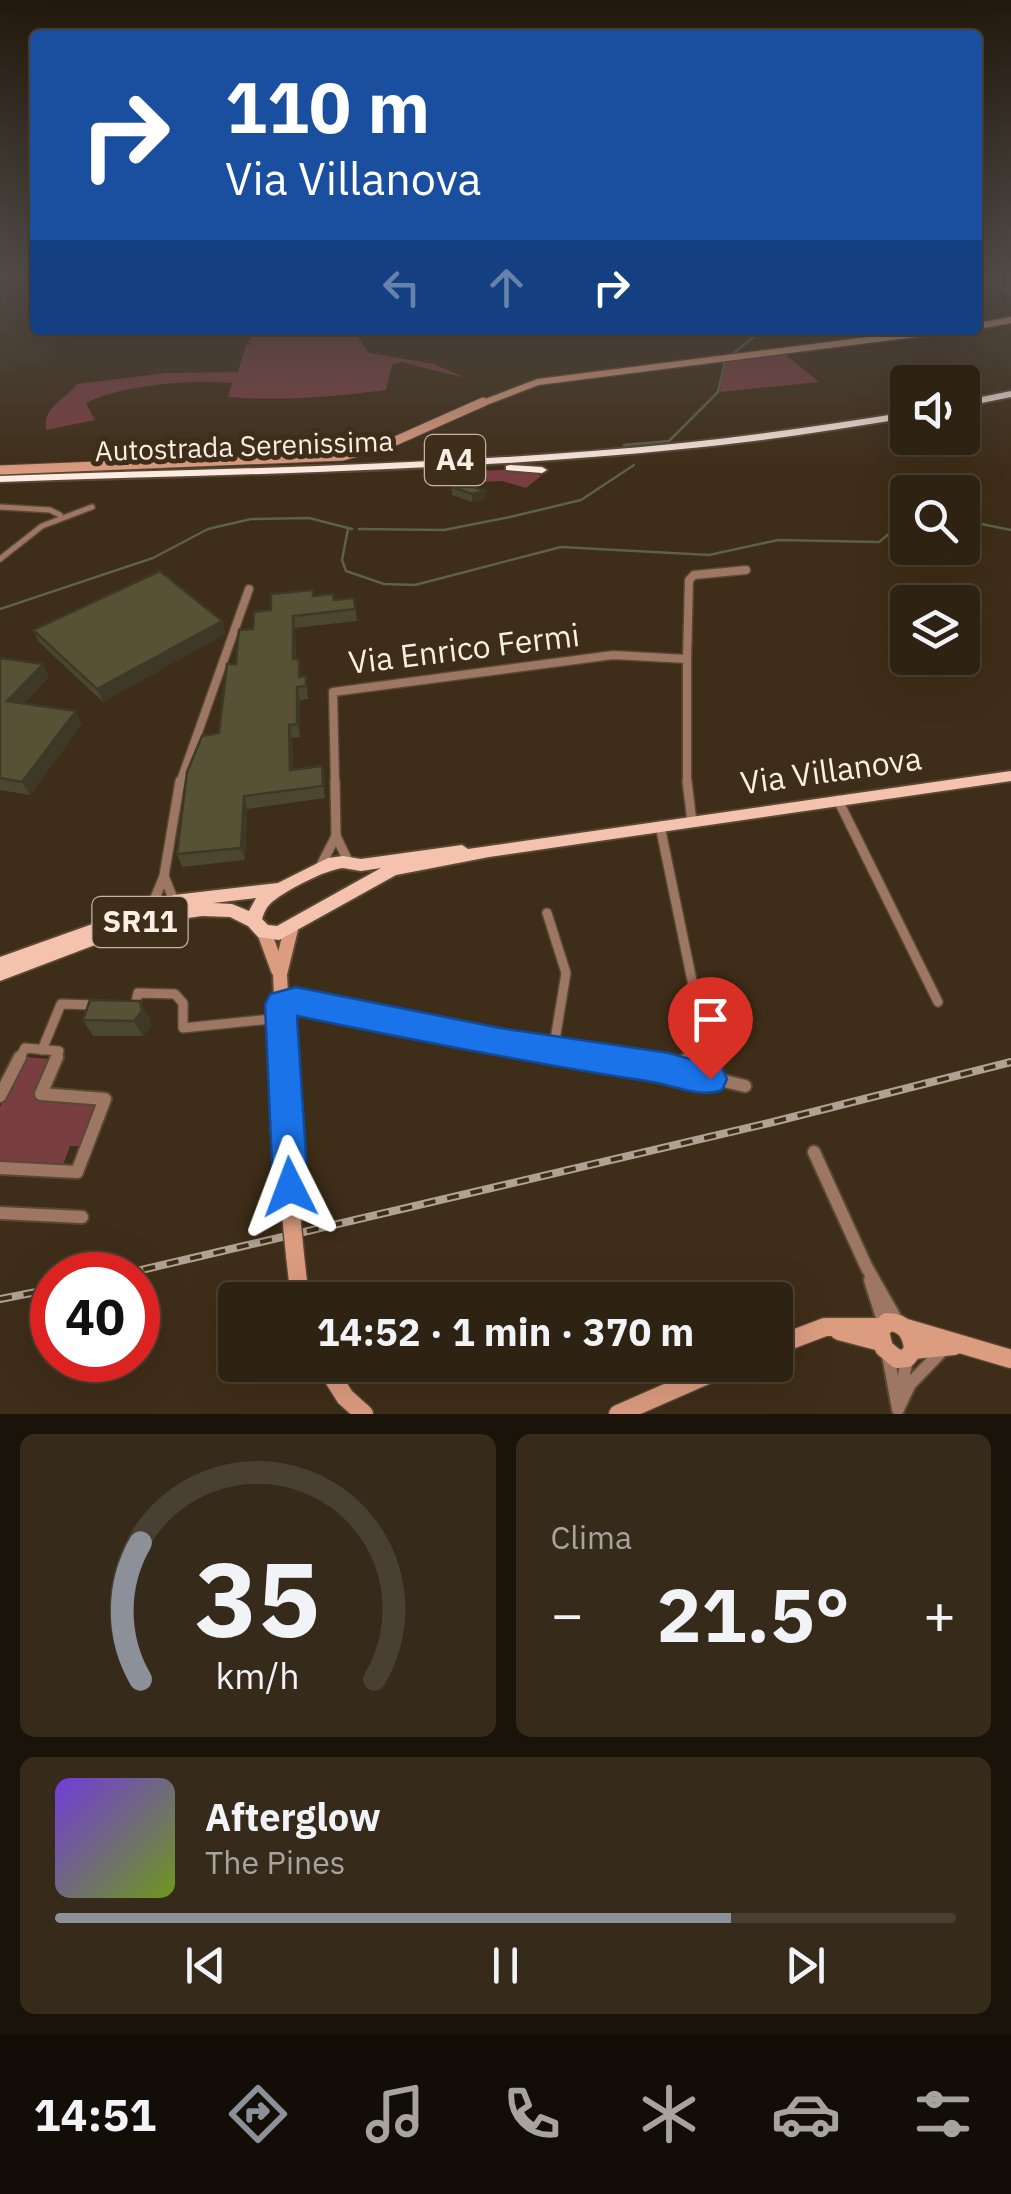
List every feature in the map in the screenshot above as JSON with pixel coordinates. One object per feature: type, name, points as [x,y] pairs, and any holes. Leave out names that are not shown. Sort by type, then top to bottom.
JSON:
[{"type":"highway","points":[[980,404],[1011,397]]},
{"type":"highway","name":"Autostrada Serenissima","points":[[0,482],[614,452],[890,420]]},
{"type":"highway","name":"Autostrada Serenissima","points":[[0,482],[461,467],[674,454],[890,421]]},
{"type":"highway","points":[[617,466],[674,454]]},
{"type":"highway","points":[[461,467],[542,470]]},
{"type":"main road","name":"Via Villanova","points":[[291,929],[393,869],[489,851],[1011,776]]},
{"type":"main road","name":"Via Villanova","points":[[281,889],[336,862],[352,864],[419,854],[489,851]]},
{"type":"main road","points":[[352,864],[361,874],[358,890]]},
{"type":"main road","points":[[281,889],[262,901],[259,926],[291,929]]},
{"type":"main road","name":"SR11","points":[[0,964],[174,901],[281,889]]},
{"type":"main road","name":"SR11","points":[[0,974],[175,911],[210,909],[259,926]]},
{"type":"street","points":[[0,470],[342,456],[386,446],[497,396],[538,382],[850,342]]},
{"type":"street","points":[[0,507],[50,510],[60,515]]},
{"type":"street","points":[[0,559],[22,537],[60,515],[92,507]]},
{"type":"street","points":[[692,822],[687,796],[690,580],[694,576],[746,570]]},
{"type":"street","points":[[152,908],[164,876],[178,783],[249,589]]},
{"type":"street","name":"Via Enrico Fermi","points":[[352,864],[336,836],[330,697],[336,691],[613,654],[687,659]]},
{"type":"street","points":[[838,800],[938,1002]]},
{"type":"street","points":[[660,826],[701,1024],[696,1051],[669,1068]]},
{"type":"street","points":[[318,869],[336,836]]},
{"type":"street","points":[[164,876],[174,901]]},
{"type":"street","points":[[547,913],[566,974],[553,1052]]},
{"type":"street","points":[[259,926],[280,974]]},
{"type":"street","points":[[291,929],[280,974],[298,1282]]},
{"type":"street","points":[[42,1050],[62,1004],[134,1006],[138,993],[174,994],[183,1004],[183,1028],[281,1011],[296,1002],[553,1052],[669,1068],[746,1086]]},
{"type":"street","points":[[0,1096],[25,1048],[59,1052],[41,1094],[106,1099],[78,1172],[0,1168]]},
{"type":"street","points":[[814,1152],[895,1338],[898,1412]]},
{"type":"street","points":[[0,1213],[82,1216]]},
{"type":"street","points":[[793,1339],[825,1327],[964,1345],[1011,1359]]},
{"type":"street","points":[[895,1338],[898,1412]]},
{"type":"street","points":[[898,1412],[910,1384],[928,1362],[964,1345]]},
{"type":"street","points":[[336,1382],[364,1414]]},
{"type":"street","points":[[618,1414],[691,1382]]},
{"type":"shaded area","points":[[247,342],[361,342],[369,353],[434,364],[465,378],[401,362],[392,365],[386,390],[347,395],[228,397],[232,383],[157,385],[86,403],[95,420],[46,430],[51,410],[77,384],[167,373],[238,372],[246,345],[252,343]]},
{"type":"shaded area","points":[[785,354],[819,382],[720,392],[726,360]]},
{"type":"shaded area","points":[[529,469],[541,476],[526,488],[502,481],[448,483],[447,472]]},
{"type":"shaded area","points":[[25,1057],[49,1059],[35,1095],[39,1099],[94,1106],[80,1146],[70,1146],[63,1165],[0,1161],[0,1107]]},
{"type":"building","points":[[452,487],[474,487],[485,491],[472,494]]},
{"type":"building","points":[[160,571],[222,621],[97,689],[33,630]]},
{"type":"building","points":[[313,590],[313,596],[354,598],[355,609],[293,616],[293,659],[299,659],[299,677],[306,676],[306,686],[297,687],[297,724],[289,725],[290,770],[322,766],[323,786],[244,796],[241,848],[177,854],[187,772],[202,736],[219,733],[227,664],[236,664],[239,630],[253,629],[254,612],[271,610],[271,594]]},
{"type":"building","points":[[0,658],[43,664],[7,701],[76,711],[22,782],[0,778]]},
{"type":"building","points":[[90,1000],[140,1001],[142,1011],[134,1021],[83,1020]]},
{"type":"waterway","points":[[729,357],[747,342]]},
{"type":"waterway","points":[[624,445],[669,441],[718,392],[725,362]]},
{"type":"waterway","points":[[359,529],[444,530],[510,517],[581,500],[634,465]]},
{"type":"waterway","points":[[0,609],[153,558],[208,529],[251,519],[309,518],[352,529]]},
{"type":"waterway","points":[[980,524],[1011,530]]},
{"type":"waterway","points":[[348,529],[342,560],[346,571],[384,584],[415,585],[561,547],[709,555],[778,540],[879,542],[890,533]]},
{"type":"railway","points":[[160,1266],[769,1123],[1011,1062]]},
{"type":"railway","points":[[0,1299],[30,1293]]},
{"type":"route","points":[[290,1187],[281,1004],[296,1002],[500,1043],[669,1068],[710,1079]]}]
